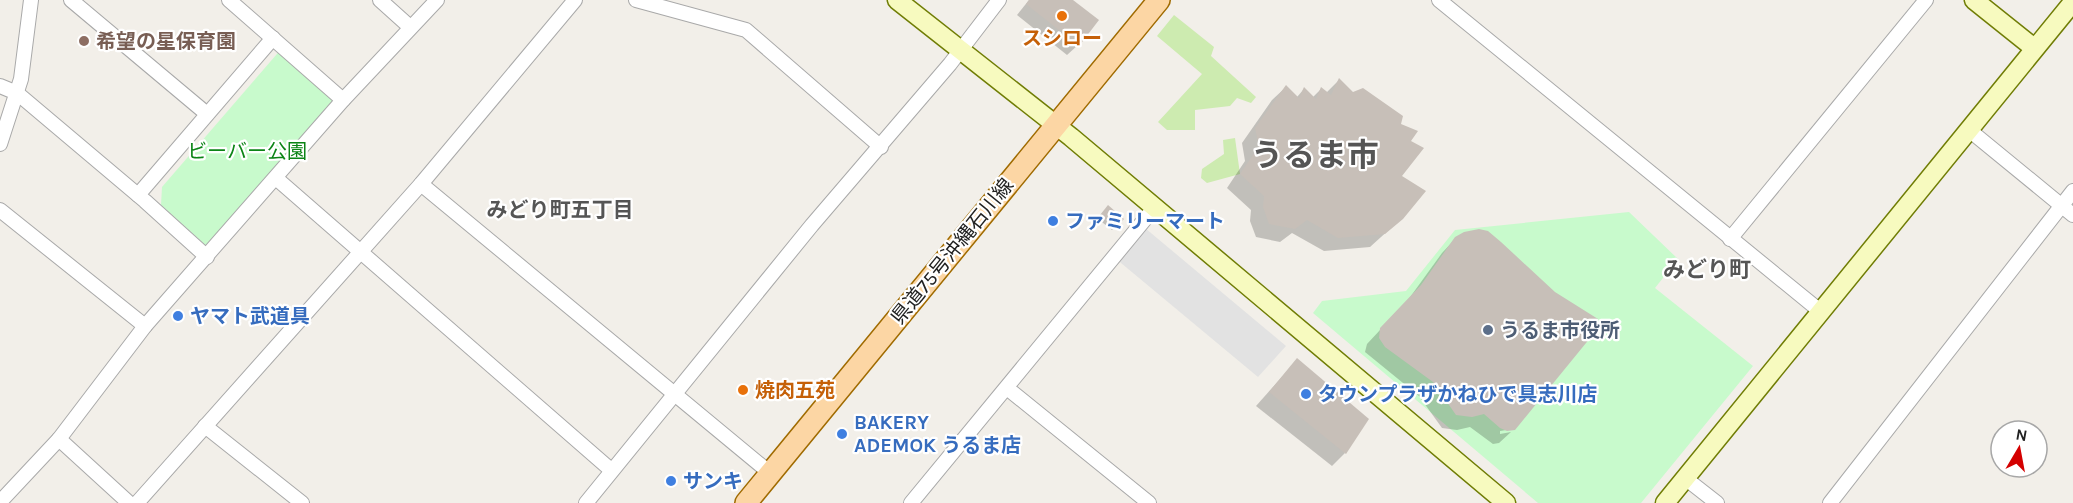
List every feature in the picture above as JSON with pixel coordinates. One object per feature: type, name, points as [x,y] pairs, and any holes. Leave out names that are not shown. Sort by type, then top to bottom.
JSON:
[{"type":"main road","name":"県道75号沖縄石川線","points":[[746,503],[1159,0]]},
{"type":"street","points":[[0,144],[17,93],[31,0]]},
{"type":"street","points":[[71,0],[207,114]]},
{"type":"street","points":[[229,0],[343,100]]},
{"type":"street","points":[[380,0],[410,27]]},
{"type":"street","points":[[0,502],[59,439],[145,326],[277,179],[343,100],[437,0]]},
{"type":"street","points":[[137,503],[422,184],[575,0]]},
{"type":"street","points":[[636,0],[746,30],[881,147]]},
{"type":"street","points":[[897,0],[1056,125],[1506,503]]},
{"type":"street","points":[[586,503],[673,394],[881,147],[999,0]]},
{"type":"street","points":[[1439,0],[1820,311]]},
{"type":"street","points":[[1730,239],[1926,0]]},
{"type":"street","points":[[1974,0],[2034,48]]},
{"type":"street","points":[[1665,503],[2073,2]]},
{"type":"street","points":[[138,195],[273,38]]},
{"type":"street","points":[[0,86],[17,93],[138,195],[207,257]]},
{"type":"street","points":[[1968,129],[2073,215]]},
{"type":"street","points":[[277,179],[611,470]]},
{"type":"street","points":[[422,184],[770,473]]},
{"type":"street","points":[[1830,503],[2073,191]]},
{"type":"street","points":[[911,503],[1155,207]]},
{"type":"street","points":[[0,210],[145,326]]},
{"type":"street","points":[[1006,388],[1149,503]]},
{"type":"street","points":[[205,426],[302,503]]},
{"type":"street","points":[[59,439],[129,503]]},
{"type":"street","points":[[1685,478],[1717,503]]},
{"type":"green space","points":[[1174,15],[1214,47],[1211,56],[1256,97],[1251,103],[1237,98],[1230,106],[1195,110],[1195,130],[1167,130],[1158,122],[1202,74],[1157,36]]},
{"type":"green space","name":"ビーバー公園","points":[[283,47],[343,100],[212,251],[161,205],[162,187]]},
{"type":"green space","points":[[1235,138],[1240,174],[1207,183],[1201,178],[1202,169],[1224,154],[1223,140]]},
{"type":"green space","points":[[1629,212],[1678,259],[1655,288],[1753,366],[1641,503],[1538,503],[1313,313],[1322,301],[1406,291],[1455,230]]},
{"type":"shaded area","points":[[1145,228],[1286,346],[1258,377],[1115,258]]},
{"type":"building","points":[[1029,0],[1073,0],[1099,20],[1079,46],[1026,4]]},
{"type":"building","points":[[1339,78],[1353,92],[1363,88],[1403,116],[1401,124],[1418,131],[1411,141],[1424,148],[1402,176],[1426,191],[1403,219],[1385,234],[1338,238],[1307,220],[1295,229],[1269,224],[1263,207],[1264,196],[1240,174],[1259,146],[1255,128],[1286,85],[1299,98],[1304,87],[1316,99],[1321,87],[1331,95]]},
{"type":"building","points":[[1108,205],[1124,219],[1116,228],[1100,215]]},
{"type":"building","name":"うるま市役所","points":[[1479,229],[1488,231],[1555,292],[1598,319],[1595,332],[1515,430],[1507,431],[1500,428],[1484,414],[1472,417],[1456,415],[1433,382],[1385,347],[1379,338],[1380,328],[1421,285],[1455,237],[1464,232]]},
{"type":"building","points":[[1297,358],[1369,419],[1346,454],[1269,392]]},
{"type":"place","name":"スシロー","points":[[1062,16]]},
{"type":"place","name":"希望の星保育園","points":[[84,41]]},
{"type":"place","name":"ファミリーマート","points":[[1053,221]]},
{"type":"place","name":"ヤマト武道具","points":[[178,316]]},
{"type":"place","name":"うるま市役所","points":[[1488,330]]},
{"type":"place","name":"焼肉五苑","points":[[743,390]]},
{"type":"place","name":"タウンプラザかねひで具志川店","points":[[1306,394]]},
{"type":"place","name":"BAKERY ADEMOK うるま店","points":[[842,434]]},
{"type":"place","name":"サンキ","points":[[671,481]]},
{"type":"district","name":"うるま市","points":[[1315,155]]},
{"type":"district","name":"みどり町五丁目","points":[[560,210]]},
{"type":"district","name":"みどり町","points":[[1707,269]]}]
